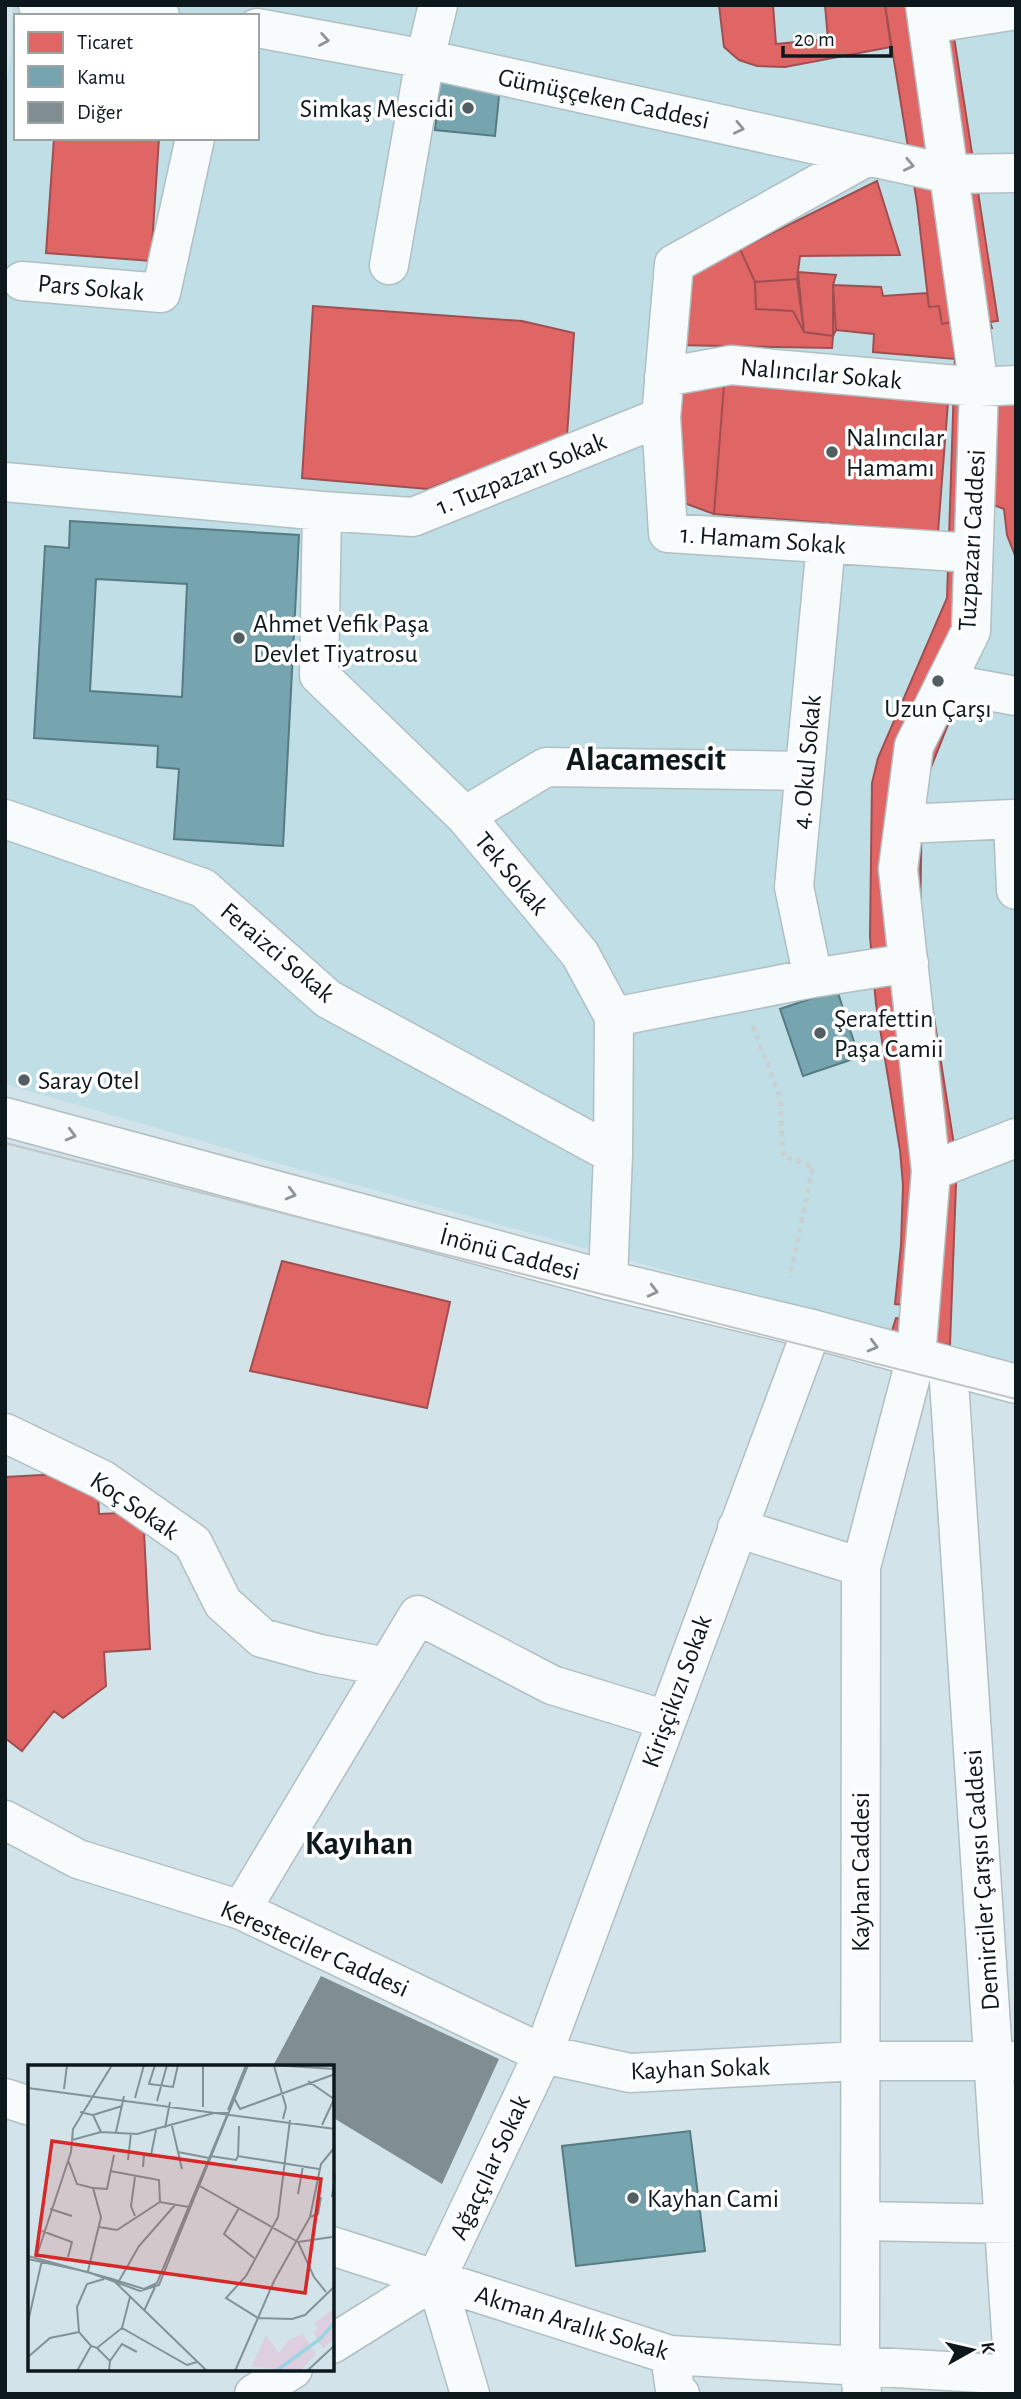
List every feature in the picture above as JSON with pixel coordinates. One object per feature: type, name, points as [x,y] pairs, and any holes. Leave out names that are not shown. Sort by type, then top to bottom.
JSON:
[{"type":"street","points":[[38,5],[138,14]]},
{"type":"street","points":[[389,265],[425,59],[438,5]]},
{"type":"street","points":[[926,14],[1016,10]]},
{"type":"street","name":"Tuzpazarı Caddesi","points":[[926,14],[949,174],[997,386],[973,553],[971,631],[914,746],[898,869],[931,1171],[932,1362]]},
{"type":"street","name":"Gümüşçeken Caddesi","points":[[259,28],[425,59],[949,174],[1016,173]]},
{"type":"street","name":"Pars Sokak","points":[[22,281],[161,293],[195,140]]},
{"type":"street","points":[[661,417],[674,264],[868,156]]},
{"type":"street","name":"Nalıncılar Sokak","points":[[664,377],[731,365],[997,386]]},
{"type":"street","name":"1. Tuzpazarı Sokak","points":[[5,482],[412,517],[661,417]]},
{"type":"street","name":"1. Hamam Sokak","points":[[661,417],[668,533],[973,553]]},
{"type":"street","name":"Tek Sokak","points":[[322,511],[319,675],[465,816],[580,954],[614,1017],[613,1154],[608,1280]]},
{"type":"street","name":"4. Okul Sokak","points":[[813,978],[794,887],[826,543]]},
{"type":"street","points":[[945,683],[1016,696]]},
{"type":"street","points":[[465,816],[546,767],[805,771]]},
{"type":"street","name":"Feraizci Sokak","points":[[5,819],[203,888],[328,999],[613,1154]]},
{"type":"street","points":[[904,824],[1013,819],[1016,890]]},
{"type":"street","points":[[614,1017],[813,978],[909,963]]},
{"type":"street","name":"İnönü Caddesi","points":[[5,1117],[608,1280],[812,1329],[1016,1384]]},
{"type":"street","points":[[931,1171],[1016,1138]]},
{"type":"street","name":"Kirişçikızı Sokak","points":[[543,2054],[812,1329]]},
{"type":"street","name":"Kayhan Caddesi","points":[[861,2380],[861,1567],[932,1362]]},
{"type":"street","name":"Demirciler Çarşısı Caddesi","points":[[932,1362],[1004,2061],[1015,2382]]},
{"type":"street","name":"Koç Sokak","points":[[5,1433],[103,1480],[193,1543],[223,1603],[262,1638],[320,1654],[387,1667]]},
{"type":"street","points":[[737,1528],[861,1567]]},
{"type":"street","points":[[241,1910],[418,1615],[552,1685],[666,1720]]},
{"type":"street","name":"Keresteciler Caddesi","points":[[5,1820],[78,1859],[241,1910],[543,2054]]},
{"type":"street","name":"Kayhan Sokak","points":[[543,2054],[630,2073],[859,2061],[1004,2061]]},
{"type":"street","name":"Ağaççılar Sokak","points":[[436,2279],[543,2054]]},
{"type":"street","points":[[5,2098],[28,2105]]},
{"type":"street","points":[[860,2221],[1009,2224]]},
{"type":"street","name":"Akman Aralık Sokak","points":[[334,2247],[670,2355],[861,2380],[1015,2382]]},
{"type":"street","points":[[334,2343],[436,2279],[470,2394]]},
{"type":"street","points":[[670,2355],[675,2390],[680,2394]]},
{"type":"street","points":[[254,2394],[290,2371]]},
{"type":"path","points":[[741,992],[780,1097],[783,1157],[813,1166],[790,1277]]},
{"type":"shaded area","points":[[13,5],[1016,5],[1016,1367],[280,1164],[5,1084],[5,92],[11,53]]},
{"type":"building: Ticaret","points":[[719,5],[773,5],[776,44],[828,39],[825,5],[885,5],[891,47],[785,67],[757,66],[739,60],[724,47]]},
{"type":"building: Ticaret","name":"Uzun Çarşı","points":[[885,5],[949,5],[998,321],[990,322],[992,328],[987,329],[976,654],[922,790],[920,929],[955,1151],[950,1345],[890,1337],[896,1318],[903,1319],[906,1305],[895,1304],[903,1185],[900,1150],[876,1004],[870,937],[872,783],[878,758],[947,598],[955,354],[951,322],[942,324],[939,306],[929,307],[917,203]]},
{"type":"building: Ticaret","points":[[54,140],[159,140],[151,261],[46,253]]},
{"type":"building: Ticaret","points":[[877,181],[900,255],[800,256],[797,279],[755,282],[740,249]]},
{"type":"building: Ticaret","points":[[740,249],[755,282],[756,309],[793,311],[804,332],[833,336],[832,348],[675,345],[680,280]]},
{"type":"building: Ticaret","points":[[798,272],[836,275],[833,285],[836,330],[833,336],[804,332]]},
{"type":"building: Ticaret","points":[[797,279],[804,332],[793,311],[756,309],[755,282]]},
{"type":"building: Ticaret","points":[[833,285],[881,287],[883,296],[927,293],[929,307],[939,306],[942,324],[951,322],[955,359],[873,352],[874,334],[836,330],[833,336]]},
{"type":"building: Ticaret","points":[[313,306],[522,321],[574,333],[567,436],[428,489],[302,478]]},
{"type":"building: Ticaret","name":"Nalıncılar Hamamı","points":[[725,372],[949,389],[938,532],[714,514]]},
{"type":"building: Ticaret","points":[[725,372],[714,514],[668,497],[667,379]]},
{"type":"building: Ticaret","points":[[995,400],[1016,400],[1016,558],[1007,535],[1004,509],[994,505]]},
{"type":"building: Ticaret","points":[[282,1261],[450,1302],[427,1408],[250,1371]]},
{"type":"building: Ticaret","points":[[97,1472],[99,1514],[143,1512],[150,1649],[104,1652],[106,1686],[63,1718],[54,1711],[22,1751],[5,1738],[5,1477]]},
{"type":"building: Kamu","name":"Simkaş Mescidi","points":[[440,80],[500,86],[495,136],[435,130]]},
{"type":"building: Kamu","name":"Ahmet Vefik Paşa Devlet Tiyatrosu","points":[[70,521],[299,535],[283,846],[174,839],[179,769],[157,767],[158,746],[34,738],[45,546],[69,548]],"holes":[[[96,579],[187,584],[182,697],[90,691]]]},
{"type":"building: Kamu","name":"Şerafettin Paşa Camii","points":[[837,990],[859,1057],[803,1076],[780,1009]]},
{"type":"building: Kamu","name":"Kayhan Cami","points":[[690,2131],[705,2251],[576,2266],[562,2146]]},
{"type":"building: Diğer","points":[[321,1976],[499,2059],[442,2184],[334,2118],[334,2065],[274,2065]]},
{"type":"tram line","points":[[5,1143],[1016,1399]]},
{"type":"place","name":"Simkaş Mescidi","points":[[468,108]]},
{"type":"place","name":"Nalıncılar Hamamı","points":[[832,452]]},
{"type":"place","name":"Ahmet Vefik Paşa Devlet Tiyatrosu","points":[[239,638]]},
{"type":"place","name":"Uzun Çarşı","points":[[938,681]]},
{"type":"place","name":"Şerafettin Paşa Camii","points":[[820,1033]]},
{"type":"place","name":"Saray Otel","points":[[24,1080]]},
{"type":"place","name":"Kayhan Cami","points":[[633,2198]]},
{"type":"district","name":"Alacamescit","points":[[646,758]]},
{"type":"district","name":"Kayıhan","points":[[359,1842]]}]
